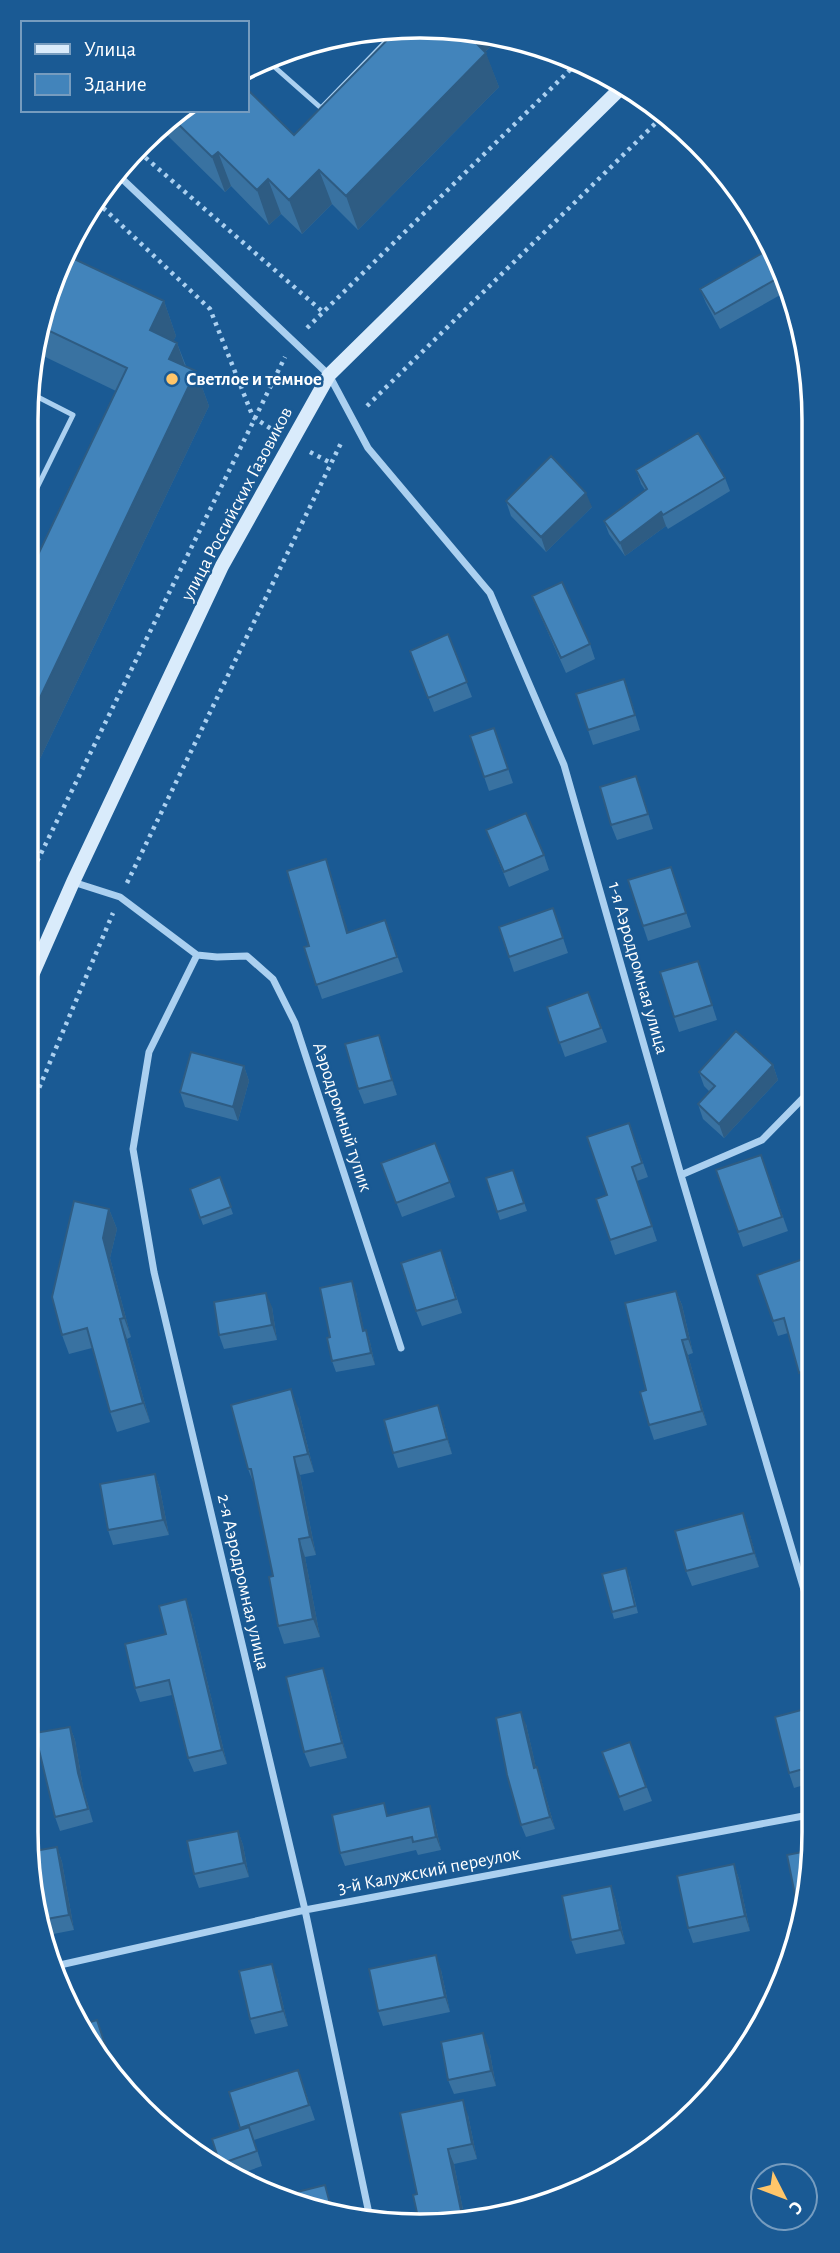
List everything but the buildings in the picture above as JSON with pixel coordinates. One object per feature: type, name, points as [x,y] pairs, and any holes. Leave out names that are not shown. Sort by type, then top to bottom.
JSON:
[{"type":"main road","name":"улица Российских Газовиков","points":[[38,962],[222,566],[329,375],[616,93]]},
{"type":"street","name":"1-я Аэродромная улица","points":[[123,180],[329,375],[368,449],[490,593],[564,765],[681,1175],[802,1583]]},
{"type":"street","points":[[73,882],[120,897],[197,955]]},
{"type":"street","name":"Аэродромный тупик","points":[[197,955],[247,956],[273,979],[295,1023],[401,1348]]},
{"type":"street","name":"2-я Аэродромная улица","points":[[197,955],[149,1052],[133,1149],[154,1272],[305,1910],[367,2211]]},
{"type":"street","points":[[681,1175],[762,1140],[802,1099]]},
{"type":"street","name":"3-й Калужский переулок","points":[[62,1964],[305,1910],[802,1816]]},
{"type":"lane","points":[[275,68],[321,108],[387,40]]},
{"type":"lane","points":[[38,486],[73,415],[39,398]]},
{"type":"path","points":[[38,1091],[120,897],[353,419],[657,121]]},
{"type":"path","points":[[144,156],[323,312]]},
{"type":"path","points":[[103,208],[210,309],[253,417],[291,442],[331,463]]},
{"type":"place","name":"Светлое и темное","points":[[172,379]]}]
